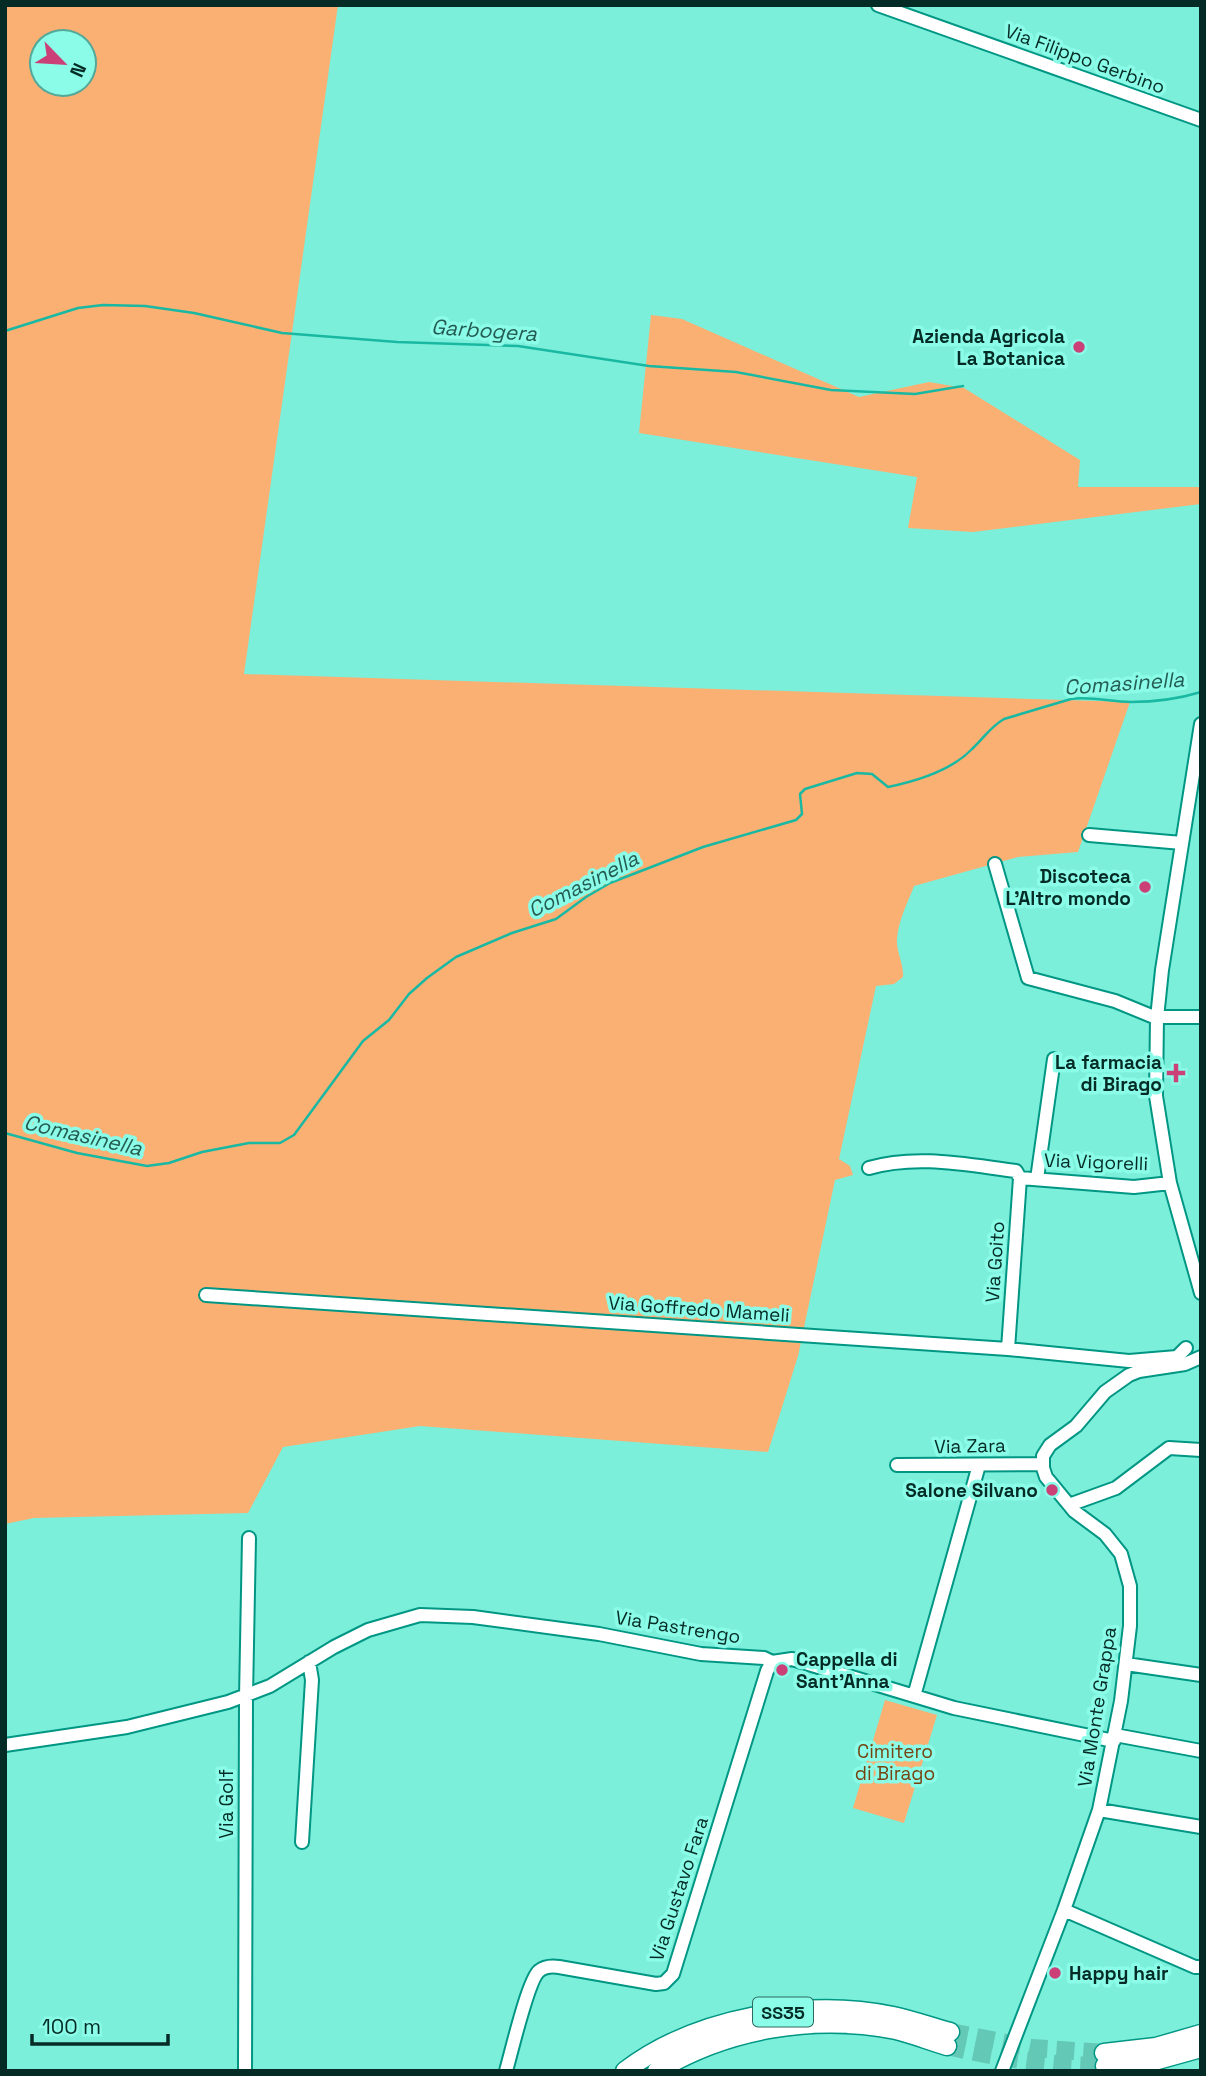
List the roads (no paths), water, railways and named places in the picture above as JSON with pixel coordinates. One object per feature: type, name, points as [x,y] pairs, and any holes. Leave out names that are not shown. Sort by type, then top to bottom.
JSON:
[{"type":"highway","name":"SS35","points":[[625,2071],[676,2042],[735,2021],[803,2010],[866,2012],[894,2016],[949,2039],[841,2024],[803,2025],[733,2037],[695,2051],[657,2071]]},
{"type":"highway","points":[[1201,2035],[1104,2060],[1154,2061],[1201,2048]]},
{"type":"street","name":"Via Filippo Gerbino","points":[[878,5],[1201,120]]},
{"type":"street","points":[[1201,724],[1162,970],[1157,1018],[1156,1096],[1170,1182],[1201,1293]]},
{"type":"street","points":[[1089,835],[1182,843]]},
{"type":"street","points":[[995,864],[1028,978],[1115,1001],[1157,1018],[1201,1017]]},
{"type":"street","points":[[1037,1179],[1054,1059]]},
{"type":"street","name":"Via Vigorelli","points":[[869,1168],[892,1162],[937,1161],[1016,1171],[1020,1178],[1134,1187],[1170,1182]]},
{"type":"street","name":"Via Goito","points":[[1008,1349],[1020,1178]]},
{"type":"street","name":"Via Goffredo Mameli","points":[[206,1295],[1008,1349],[1129,1361],[1177,1357],[1186,1348]]},
{"type":"street","points":[[1201,1357],[1185,1364],[1139,1371],[1117,1382],[1076,1426],[1050,1445],[1042,1464],[1046,1477],[1069,1505],[1116,1488],[1169,1448],[1201,1450]]},
{"type":"street","name":"Via Zara","points":[[897,1465],[1042,1464]]},
{"type":"street","points":[[914,1696],[979,1465]]},
{"type":"street","name":"Via Monte Grappa","points":[[1002,2071],[1099,1810],[1126,1664],[1131,1598],[1124,1561],[1113,1541],[1078,1516],[1069,1505]]},
{"type":"street","name":"Via Golf","points":[[245,2071],[249,1538]]},
{"type":"street","name":"Via Pastrengo","points":[[5,1745],[127,1727],[246,1697],[270,1686],[349,1639],[386,1623],[435,1614],[550,1626],[701,1654],[764,1658],[772,1662],[792,1659],[954,1709],[1201,1751]]},
{"type":"street","points":[[302,1842],[312,1680],[309,1662]]},
{"type":"street","name":"Via Gustavo Fara","points":[[506,2071],[532,1984],[539,1970],[548,1966],[559,1967],[656,1984],[664,1983],[673,1974],[772,1662]]},
{"type":"street","points":[[1126,1664],[1201,1675]]},
{"type":"street","points":[[1099,1810],[1201,1827]]},
{"type":"street","points":[[1064,1910],[1198,1967]]},
{"type":"waterway","name":"Garbogera","points":[[5,331],[78,308],[103,305],[145,306],[194,313],[282,333],[397,342],[518,346],[649,366],[736,372],[831,390],[915,394],[963,386]]},
{"type":"waterway","name":"Comasinella","points":[[5,1133],[77,1153],[147,1166],[249,1143],[280,1143],[294,1135],[363,1041],[389,1020],[409,994],[456,957],[512,933],[556,919],[610,883],[703,847],[796,820],[802,814],[800,794],[805,789],[857,773],[872,774],[888,787],[922,778],[964,757],[1004,719],[1071,699],[1149,701],[1201,692]]},
{"type":"tunnel","points":[[950,2032],[1032,2048],[1104,2053]]},
{"type":"tunnel","points":[[947,2046],[1025,2060],[1105,2066]]},
{"type":"place","name":"Azienda Agricola La Botanica","points":[[1079,347]]},
{"type":"place","name":"Discoteca L'Altro mondo","points":[[1145,887]]},
{"type":"place","name":"La farmacia di Birago","points":[[1176,1073]]},
{"type":"place","name":"Salone Silvano","points":[[1052,1490]]},
{"type":"place","name":"Cappella di Sant'Anna","points":[[782,1670]]},
{"type":"place","name":"Happy hair","points":[[1055,1973]]},
{"type":"park label","name":"Cimitero di Birago","points":[[895,1762]]}]
